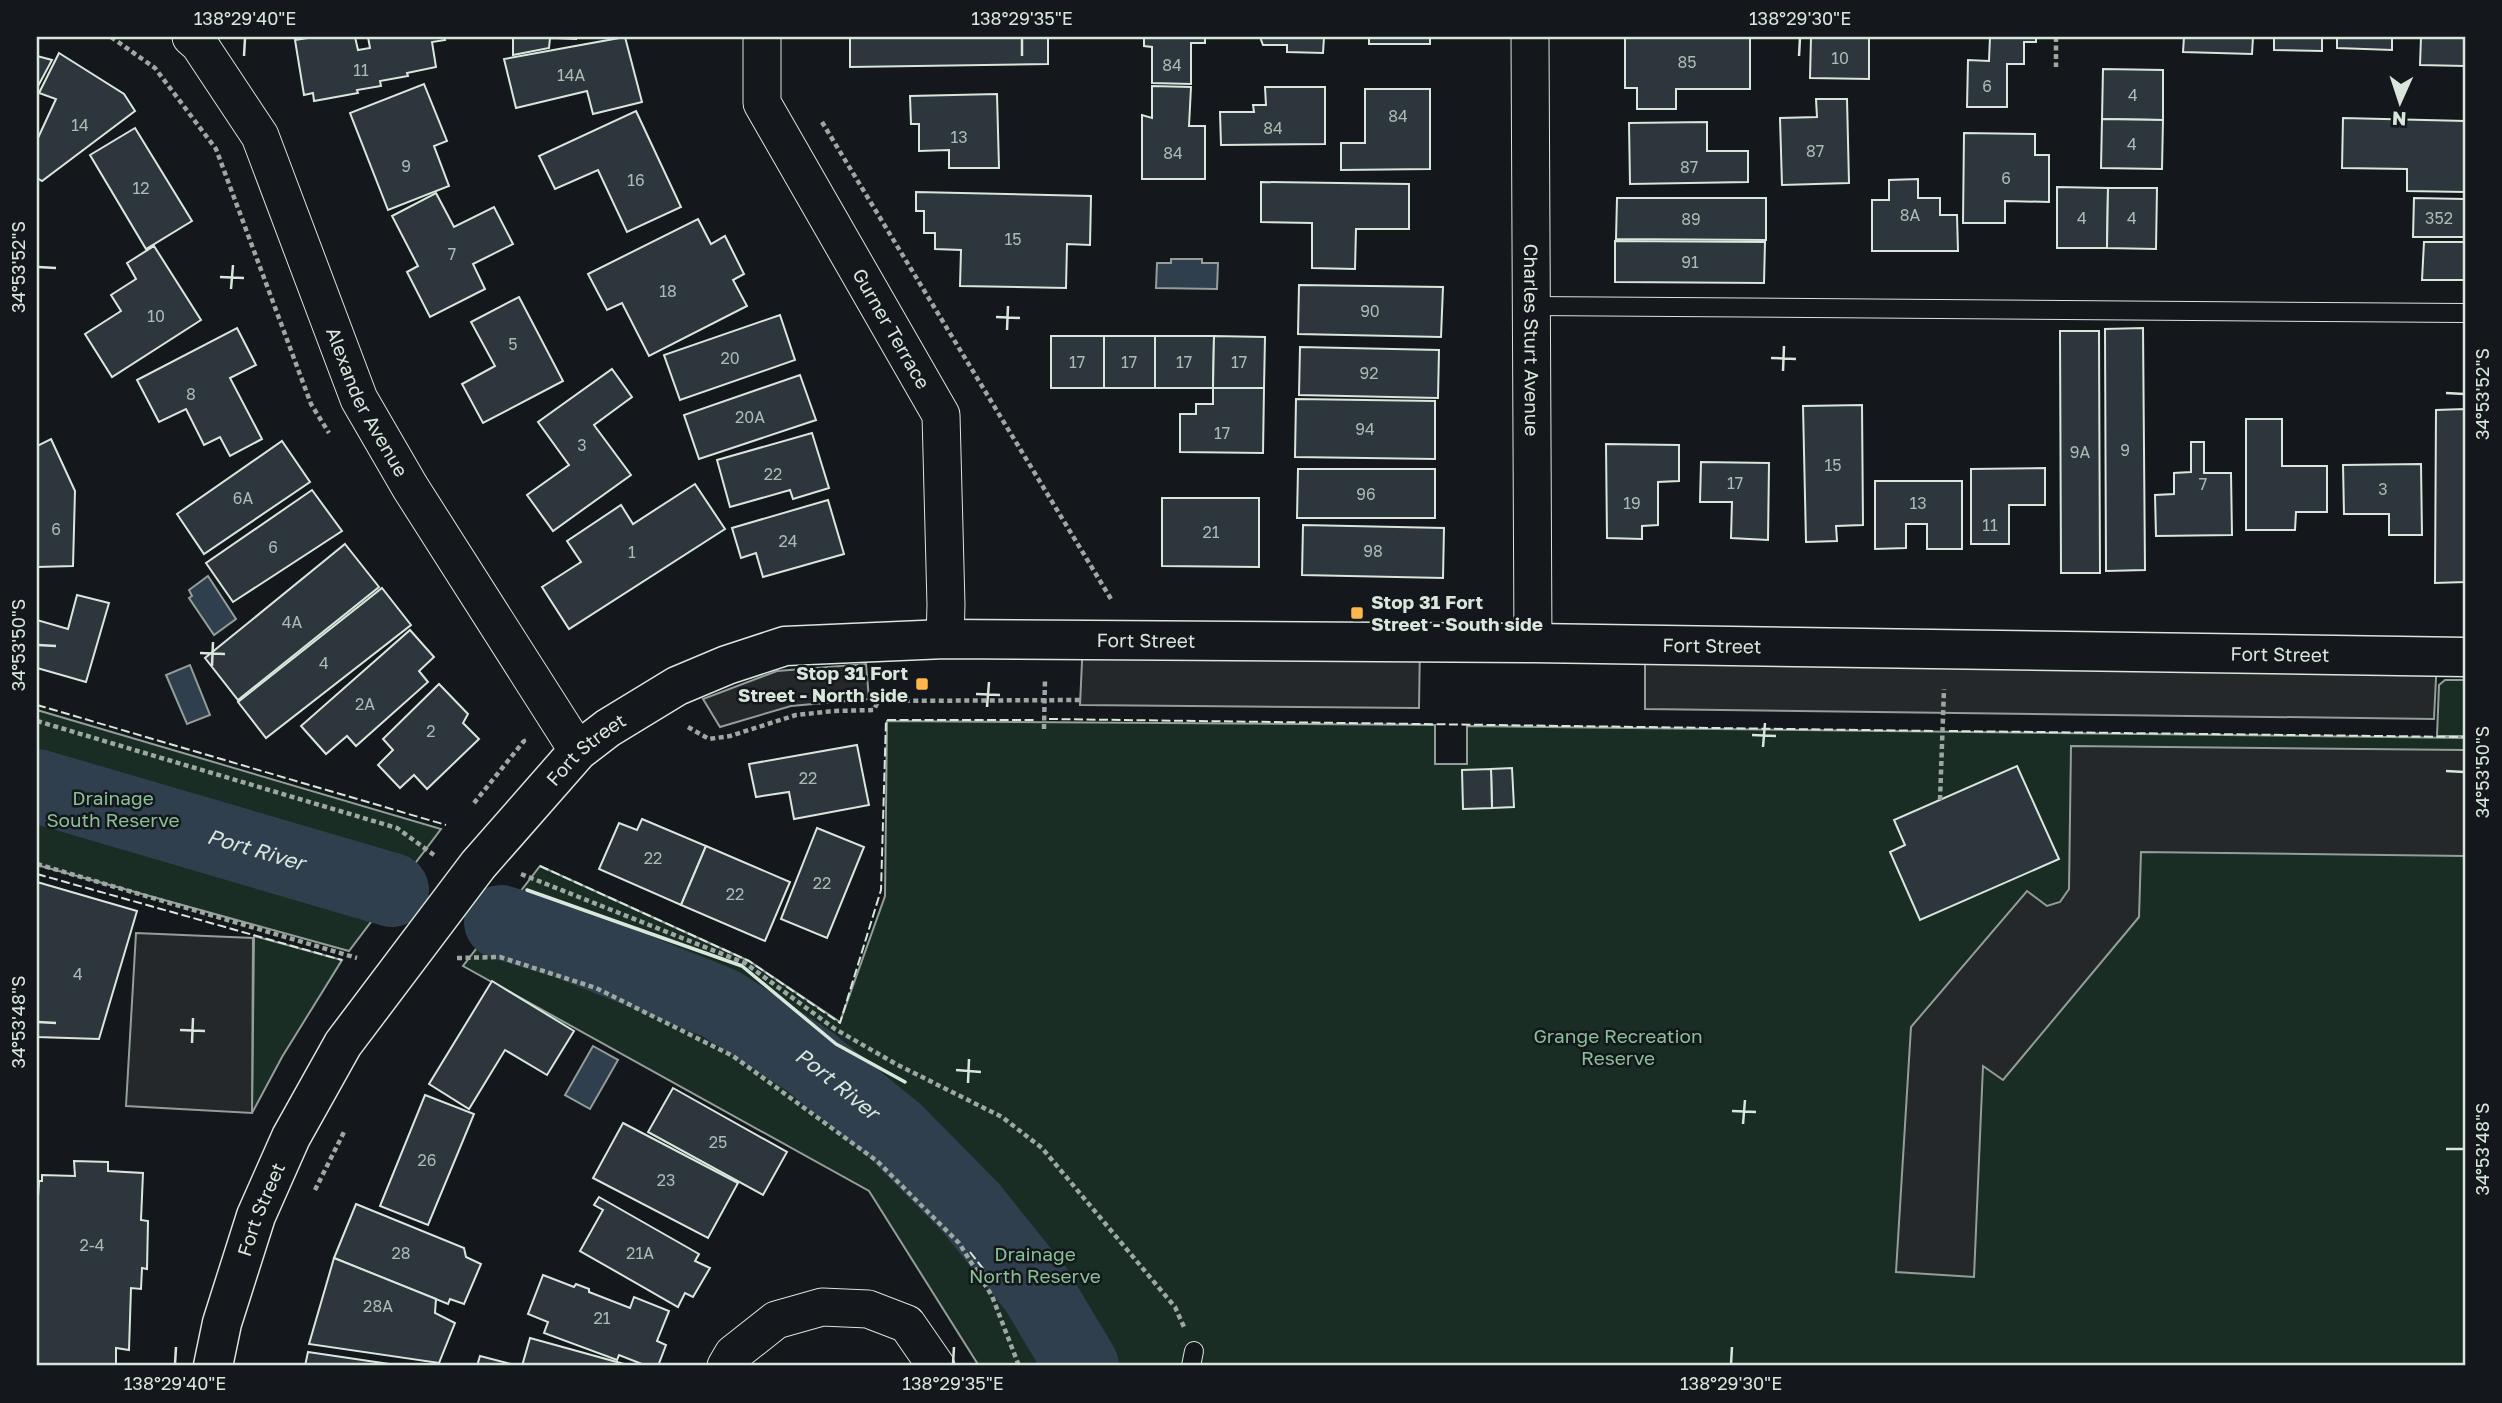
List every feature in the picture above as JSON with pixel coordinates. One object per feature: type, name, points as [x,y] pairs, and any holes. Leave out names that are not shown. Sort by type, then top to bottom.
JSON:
[{"type":"street","name":"Alexander Avenue","points":[[191,37],[199,44],[260,136],[359,399],[410,487],[578,751]]},
{"type":"street","name":"Gurner Terrace","points":[[762,37],[762,103],[941,415],[945,639]]},
{"type":"street","name":"Charles Sturt Avenue","points":[[1530,37],[1533,643]]},
{"type":"street","name":"Fort Street","points":[[213,1366],[222,1323],[256,1216],[291,1137],[343,1044],[478,865],[578,751],[619,720],[677,687],[727,665],[785,646],[945,639],[1533,643],[2465,657]]},
{"type":"street","points":[[726,1366],[733,1354],[776,1320],[822,1307],[868,1309],[907,1324],[936,1366]]},
{"type":"lane","points":[[1532,306],[2465,313]]},
{"type":"path","points":[[2056,37],[2056,67]]},
{"type":"path","points":[[820,118],[1115,606]]},
{"type":"path","points":[[1940,800],[1946,649]]},
{"type":"path","points":[[693,720],[685,725],[709,738],[730,736],[796,715],[874,710],[878,701],[1080,700]]},
{"type":"path","points":[[37,721],[397,828],[433,855]]},
{"type":"path","points":[[37,864],[357,958]]},
{"type":"path","points":[[528,864],[521,874],[745,963],[835,1029],[896,1064],[1002,1117],[1042,1147],[1175,1307],[1192,1359]]},
{"type":"path","points":[[456,958],[500,957],[596,988],[733,1056],[877,1161],[959,1243],[992,1297],[1020,1366]]},
{"type":"path","points":[[311,1199],[346,1127]]},
{"type":"green space","points":[[2445,680],[2465,680],[2465,736],[2437,736],[2439,685]]},
{"type":"green space","name":"Drainage South Reserve","points":[[37,710],[441,829],[349,951],[37,865]]},
{"type":"green space","name":"Grange Recreation Reserve","points":[[887,721],[1435,725],[1435,764],[1467,764],[1467,726],[2465,738],[2465,1366],[979,1366],[869,1191],[463,966],[540,866],[749,961],[840,1022],[885,896]]},
{"type":"green space","points":[[254,936],[342,960],[282,1057],[252,1113]]},
{"type":"shaded area","points":[[1083,640],[1420,643],[1419,708],[1080,705]]},
{"type":"shaded area","points":[[1645,645],[2437,658],[2434,719],[1645,709]]},
{"type":"shaded area","points":[[866,664],[869,699],[791,706],[720,727],[703,699],[777,671]]},
{"type":"shaded area","points":[[2071,746],[2465,750],[2465,856],[2141,852],[2139,917],[2003,1080],[1983,1066],[1974,1277],[1896,1272],[1911,1027],[2027,891],[2047,906],[2060,902],[2069,889]]},
{"type":"shaded area","points":[[136,933],[253,938],[252,1113],[126,1106]]},
{"type":"water","points":[[1171,259],[1202,259],[1202,263],[1218,263],[1217,289],[1156,288],[1157,263],[1171,263]]},
{"type":"water","points":[[208,576],[236,619],[214,635],[189,598],[192,596],[189,590]]},
{"type":"water","points":[[190,665],[210,715],[187,724],[166,675]]},
{"type":"water","points":[[593,1046],[618,1060],[590,1109],[565,1095]]},
{"type":"building","points":[[355,37],[358,50],[370,48],[368,37],[444,37],[445,40],[432,42],[436,67],[380,81],[381,86],[357,90],[358,93],[314,101],[313,93],[304,95],[295,40]]},
{"type":"building","points":[[513,37],[576,37],[576,39],[550,38],[549,48],[513,55]]},
{"type":"building","points":[[625,37],[642,102],[593,114],[587,91],[516,108],[504,59]]},
{"type":"building","points":[[850,37],[1048,37],[1048,64],[850,67]]},
{"type":"building","points":[[1144,37],[1205,37],[1205,43],[1191,43],[1191,84],[1152,83],[1152,47],[1144,46]]},
{"type":"building","points":[[1260,37],[1324,37],[1323,53],[1287,52],[1287,45],[1263,45]]},
{"type":"building","points":[[1369,37],[1430,37],[1430,44],[1369,44]]},
{"type":"building","points":[[1625,37],[1750,37],[1750,89],[1676,89],[1676,109],[1637,109],[1637,88],[1625,88]]},
{"type":"building","points":[[1811,37],[1869,37],[1869,79],[1810,78]]},
{"type":"building","points":[[1990,37],[2036,37],[2036,42],[2024,42],[2024,64],[2007,64],[2007,107],[1967,107],[1968,60],[1989,61]]},
{"type":"building","points":[[2184,37],[2253,37],[2252,54],[2183,52]]},
{"type":"building","points":[[2274,37],[2322,37],[2322,51],[2274,50]]},
{"type":"building","points":[[2337,37],[2392,37],[2392,50],[2337,48]]},
{"type":"building","points":[[2421,37],[2465,37],[2465,66],[2420,65]]},
{"type":"building","points":[[59,53],[124,94],[135,111],[42,181],[37,178],[37,140],[56,99],[39,93]]},
{"type":"building","points":[[37,56],[52,60],[37,88]]},
{"type":"building","points":[[2103,69],[2163,70],[2163,120],[2102,119]]},
{"type":"building","points":[[424,84],[447,141],[434,146],[449,186],[388,210],[350,113]]},
{"type":"building","points":[[1152,86],[1191,87],[1189,126],[1205,126],[1205,179],[1142,179],[1142,115],[1152,118]]},
{"type":"building","points":[[1265,87],[1325,87],[1325,144],[1221,145],[1220,112],[1254,112],[1253,105],[1266,105]]},
{"type":"building","points":[[1365,89],[1430,89],[1430,169],[1341,170],[1341,143],[1365,143]]},
{"type":"building","points":[[997,94],[999,168],[949,168],[949,150],[919,151],[919,124],[911,124],[910,96]]},
{"type":"building","points":[[1816,99],[1847,99],[1849,183],[1782,185],[1780,118],[1817,117]]},
{"type":"building","points":[[636,111],[681,207],[627,232],[598,170],[555,189],[539,156]]},
{"type":"building","points":[[2343,118],[2465,121],[2465,192],[2407,191],[2407,169],[2342,168]]},
{"type":"building","points":[[2102,119],[2163,120],[2162,169],[2101,168]]},
{"type":"building","points":[[1707,122],[1707,151],[1748,151],[1748,182],[1630,184],[1629,123]]},
{"type":"building","points":[[135,128],[192,221],[146,249],[90,155]]},
{"type":"building","points":[[1964,133],[2035,134],[2035,155],[2049,155],[2049,202],[2005,201],[2005,223],[1963,223]]},
{"type":"building","points":[[1918,179],[1918,198],[1940,198],[1940,215],[1957,215],[1958,251],[1872,251],[1872,200],[1889,200],[1889,180]]},
{"type":"building","points":[[1261,182],[1409,184],[1409,229],[1356,229],[1355,269],[1312,268],[1312,223],[1261,222]]},
{"type":"building","points":[[2057,187],[2108,188],[2107,248],[2057,248]]},
{"type":"building","points":[[2108,188],[2157,188],[2156,249],[2107,248]]},
{"type":"building","points":[[916,192],[1091,196],[1090,245],[1067,244],[1066,288],[960,286],[961,250],[935,249],[935,233],[924,233],[924,211],[916,211]]},
{"type":"building","points":[[436,193],[454,227],[494,207],[513,244],[473,264],[485,289],[430,317],[407,272],[418,266],[392,216]]},
{"type":"building","points":[[1617,198],[1766,198],[1766,240],[1616,239]]},
{"type":"building","points":[[2414,198],[2465,199],[2465,237],[2413,237]]},
{"type":"building","points":[[698,219],[711,244],[725,236],[744,274],[733,280],[747,306],[649,356],[622,303],[607,310],[588,274]]},
{"type":"building","points":[[1615,241],[1765,242],[1764,283],[1615,282]]},
{"type":"building","points":[[2424,242],[2465,242],[2465,280],[2422,280]]},
{"type":"building","points":[[154,246],[201,320],[112,377],[85,334],[121,311],[111,295],[136,279],[127,263]]},
{"type":"building","points":[[1299,285],[1443,287],[1441,337],[1298,334]]},
{"type":"building","points":[[519,297],[563,381],[483,423],[462,384],[495,366],[471,322]]},
{"type":"building","points":[[780,315],[795,360],[680,400],[664,355]]},
{"type":"building","points":[[237,328],[256,365],[230,378],[262,439],[230,456],[220,437],[204,445],[186,409],[159,422],[137,380]]},
{"type":"building","points":[[2143,328],[2145,570],[2106,571],[2105,329]]},
{"type":"building","points":[[2060,331],[2099,331],[2100,573],[2061,573]]},
{"type":"building","points":[[1051,336],[1104,336],[1104,388],[1051,388]]},
{"type":"building","points":[[1104,336],[1155,336],[1155,388],[1104,388]]},
{"type":"building","points":[[1155,336],[1214,336],[1213,388],[1155,388]]},
{"type":"building","points":[[1214,336],[1265,337],[1264,388],[1213,388]]},
{"type":"building","points":[[1300,347],[1439,350],[1438,398],[1299,395]]},
{"type":"building","points":[[612,369],[632,397],[594,425],[631,475],[553,531],[527,495],[569,465],[538,422]]},
{"type":"building","points":[[800,375],[816,420],[699,459],[684,415]]},
{"type":"building","points":[[1213,388],[1264,388],[1263,453],[1180,452],[1180,414],[1196,414],[1196,404],[1213,404]]},
{"type":"building","points":[[1296,399],[1435,401],[1435,459],[1295,457]]},
{"type":"building","points":[[1862,405],[1863,525],[1836,526],[1837,541],[1806,542],[1803,406]]},
{"type":"building","points":[[2465,409],[2465,582],[2435,583],[2436,410]]},
{"type":"building","points":[[2246,419],[2282,419],[2282,466],[2327,466],[2327,512],[2296,512],[2295,530],[2246,530]]},
{"type":"building","points":[[812,433],[829,488],[793,499],[790,490],[730,507],[717,460]]},
{"type":"building","points":[[51,439],[75,491],[73,566],[37,567],[37,446]]},
{"type":"building","points":[[282,441],[310,482],[204,554],[177,514]]},
{"type":"building","points":[[2191,442],[2204,442],[2204,473],[2231,473],[2232,535],[2156,536],[2155,495],[2174,494],[2174,473],[2191,472]]},
{"type":"building","points":[[1606,444],[1679,445],[1679,481],[1658,482],[1658,525],[1642,526],[1642,539],[1607,538]]},
{"type":"building","points":[[1701,462],[1769,463],[1768,540],[1731,538],[1732,502],[1700,502]]},
{"type":"building","points":[[2421,464],[2422,535],[2389,535],[2389,514],[2344,514],[2343,465]]},
{"type":"building","points":[[2045,468],[2045,505],[2009,505],[2009,544],[1971,544],[1971,469]]},
{"type":"building","points":[[1298,469],[1435,469],[1435,518],[1297,518]]},
{"type":"building","points":[[1875,481],[1962,481],[1962,549],[1927,549],[1927,524],[1906,524],[1906,548],[1875,549]]},
{"type":"building","points":[[695,484],[725,529],[569,629],[542,587],[581,562],[567,541],[621,505],[633,524]]},
{"type":"building","points":[[312,490],[342,531],[233,602],[206,563]]},
{"type":"building","points":[[1162,498],[1259,498],[1259,567],[1162,566]]},
{"type":"building","points":[[828,500],[844,554],[763,577],[756,553],[741,558],[732,528]]},
{"type":"building","points":[[1303,525],[1444,528],[1443,578],[1302,575]]},
{"type":"building","points":[[345,544],[379,587],[238,700],[205,658]]},
{"type":"building","points":[[382,588],[411,625],[266,738],[238,702]]},
{"type":"building","points":[[77,595],[109,603],[86,682],[37,668],[37,620],[68,629]]},
{"type":"building","points":[[410,630],[434,657],[419,671],[428,682],[356,746],[347,736],[326,754],[301,726]]},
{"type":"building","points":[[439,684],[468,714],[463,723],[479,739],[427,789],[414,775],[400,788],[378,765],[393,750],[383,739]]},
{"type":"building","points":[[857,745],[869,805],[794,819],[789,792],[756,797],[749,764]]},
{"type":"building","points":[[2017,766],[2059,859],[1920,920],[1890,852],[1905,845],[1894,820]]},
{"type":"building","points":[[1512,768],[1514,807],[1492,808],[1491,769]]},
{"type":"building","points":[[1491,769],[1492,808],[1463,809],[1462,770]]},
{"type":"building","points":[[642,819],[706,846],[681,905],[599,869],[619,823],[637,830]]},
{"type":"building","points":[[817,828],[864,847],[827,938],[781,919]]},
{"type":"building","points":[[706,846],[790,882],[765,941],[681,905]]},
{"type":"building","points":[[37,882],[137,911],[99,1039],[37,1037]]},
{"type":"building","points":[[492,981],[574,1031],[547,1075],[505,1050],[469,1109],[429,1084]]},
{"type":"building","points":[[673,1088],[787,1152],[763,1195],[648,1132]]},
{"type":"building","points":[[425,1095],[474,1114],[428,1225],[380,1206]]},
{"type":"building","points":[[623,1123],[738,1183],[708,1238],[593,1178]]},
{"type":"building","points":[[74,1161],[108,1162],[108,1171],[143,1173],[141,1220],[148,1221],[147,1269],[142,1268],[141,1289],[131,1288],[129,1350],[116,1348],[116,1366],[37,1366],[39,1181],[42,1181],[42,1175],[75,1176]]},
{"type":"building","points":[[599,1197],[699,1254],[695,1261],[710,1268],[693,1297],[685,1293],[678,1307],[580,1251],[603,1210],[594,1205]]},
{"type":"building","points":[[356,1204],[464,1248],[466,1257],[481,1264],[464,1304],[450,1299],[448,1304],[334,1258]]},
{"type":"building","points":[[334,1258],[436,1299],[435,1313],[455,1323],[439,1363],[309,1344]]},
{"type":"building","points":[[543,1275],[574,1287],[576,1284],[630,1308],[634,1297],[669,1311],[657,1341],[666,1345],[658,1366],[647,1366],[619,1355],[617,1360],[544,1333],[548,1322],[528,1314]]},
{"type":"building","points":[[530,1338],[624,1364],[522,1366]]},
{"type":"building","points":[[308,1352],[403,1366],[305,1366]]},
{"type":"building","points":[[480,1356],[519,1366],[477,1366]]},
{"type":"waterway","name":"Port River","points":[[37,786],[392,890]]},
{"type":"waterway","name":"Port River","points":[[501,922],[569,943],[721,1004],[809,1061],[896,1132],[971,1208],[1036,1289],[1082,1366]]},
{"type":"fence","points":[[37,705],[446,825]]},
{"type":"fence","points":[[1049,719],[1936,731]]},
{"type":"fence","points":[[540,866],[749,961],[840,1023],[881,890],[886,720],[1035,720]]},
{"type":"fence","points":[[1949,731],[2465,737]]},
{"type":"fence","points":[[37,874],[342,960]]},
{"type":"fence","points":[[970,1252],[992,1280]]},
{"type":"wall","points":[[527,890],[742,966],[836,1044],[905,1082]]},
{"type":"place","name":"Stop 31 Fort Street - South side","points":[[1357,613]]},
{"type":"place","name":"Stop 31 Fort Street - North side","points":[[922,684]]},
{"type":"park label","name":"Drainage North Reserve","points":[[1035,1265]]}]
